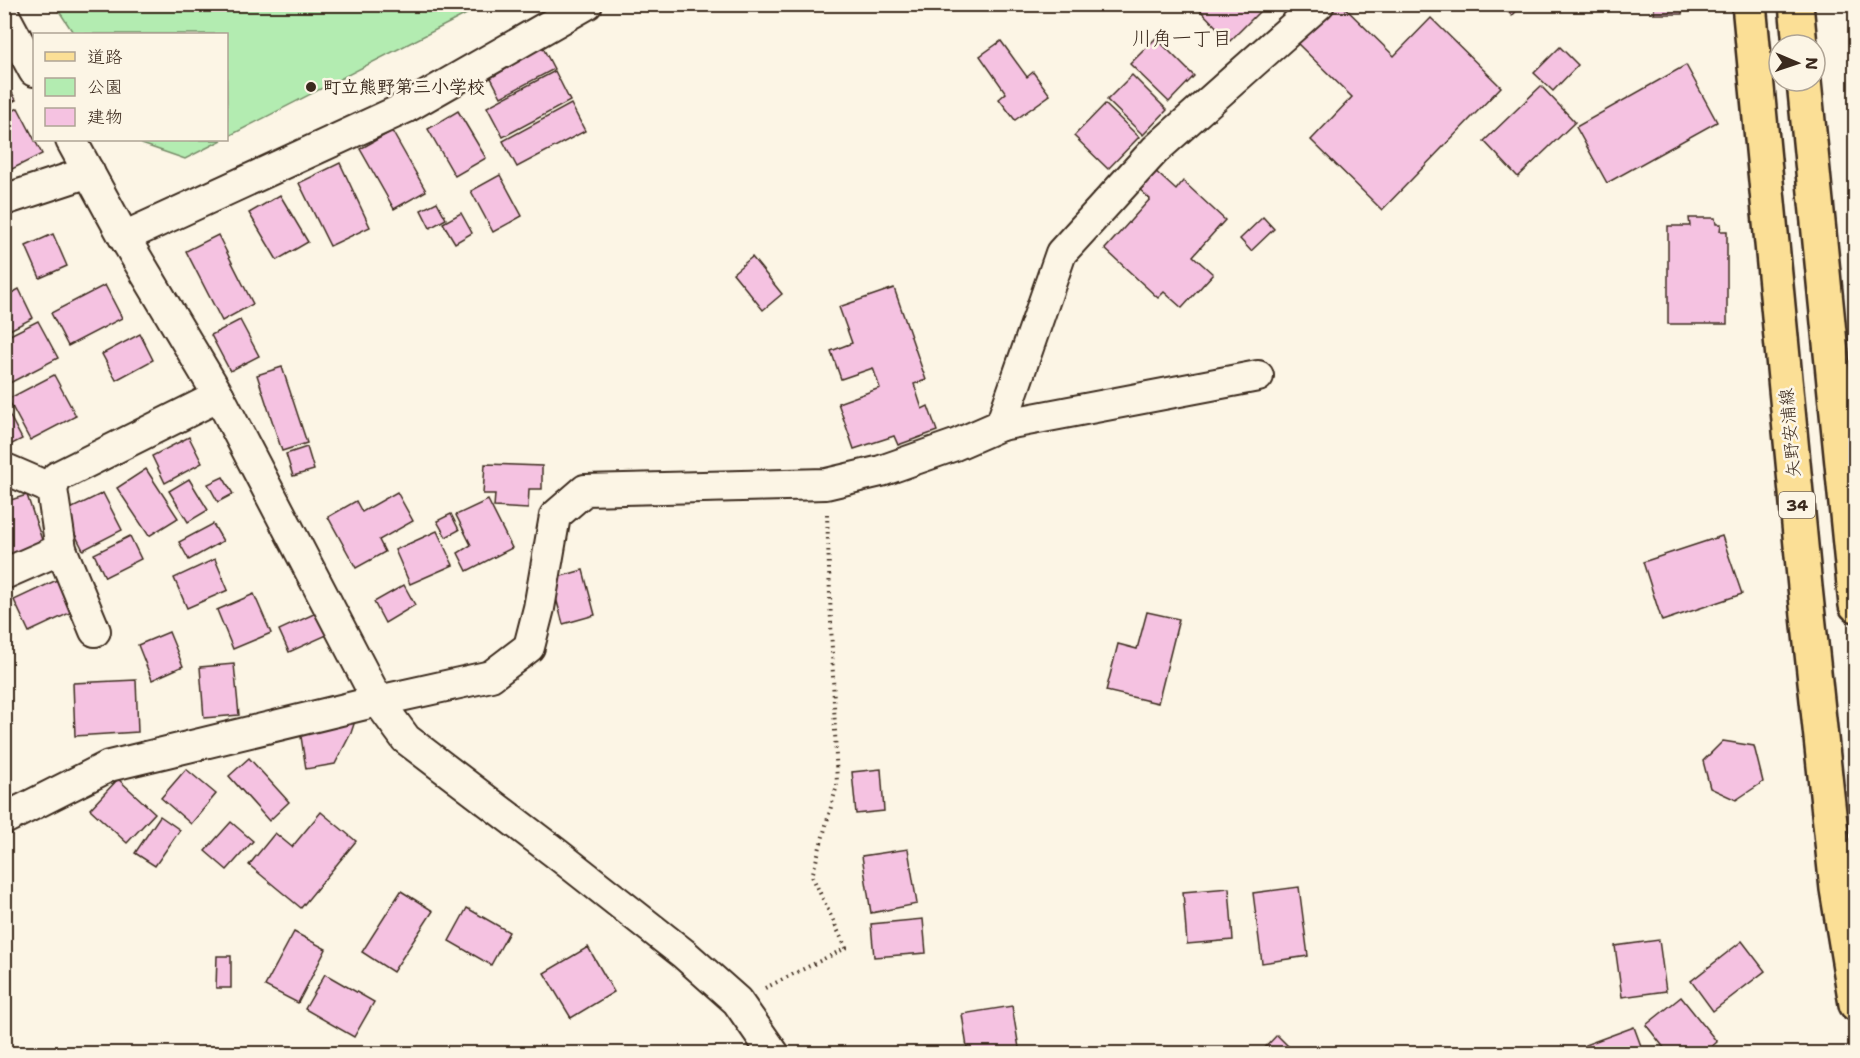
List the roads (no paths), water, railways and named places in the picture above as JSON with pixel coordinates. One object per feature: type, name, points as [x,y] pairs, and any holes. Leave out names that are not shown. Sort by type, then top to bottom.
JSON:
[{"type":"main road","name":"矢野安浦線","points":[[1749,4],[1834,866],[1856,1004]]},
{"type":"main road","points":[[1796,4],[1799,33]]},
{"type":"main road","points":[[1805,93],[1856,604]]},
{"type":"street","points":[[124,237],[406,108],[587,4]]},
{"type":"street","points":[[1001,424],[1061,253],[1155,150],[1319,4]]},
{"type":"street","points":[[5,19],[33,69]]},
{"type":"street","points":[[72,141],[124,237],[219,396],[378,701],[406,739],[684,954],[737,1001],[774,1053]]},
{"type":"street","points":[[4,200],[89,172]]},
{"type":"street","points":[[4,819],[109,766],[491,676],[530,646],[555,516],[585,490],[826,484],[881,471],[955,445],[1001,424],[1258,376]]},
{"type":"street","points":[[95,631],[62,549],[52,489],[57,477],[219,396]]},
{"type":"street","points":[[4,471],[8,470],[52,489]]},
{"type":"street","points":[[4,574],[62,549]]},
{"type":"place","name":"町立熊野第三小学校","points":[[311,87]]},
{"type":"district","name":"川角一丁目","points":[[1182,38]]}]
